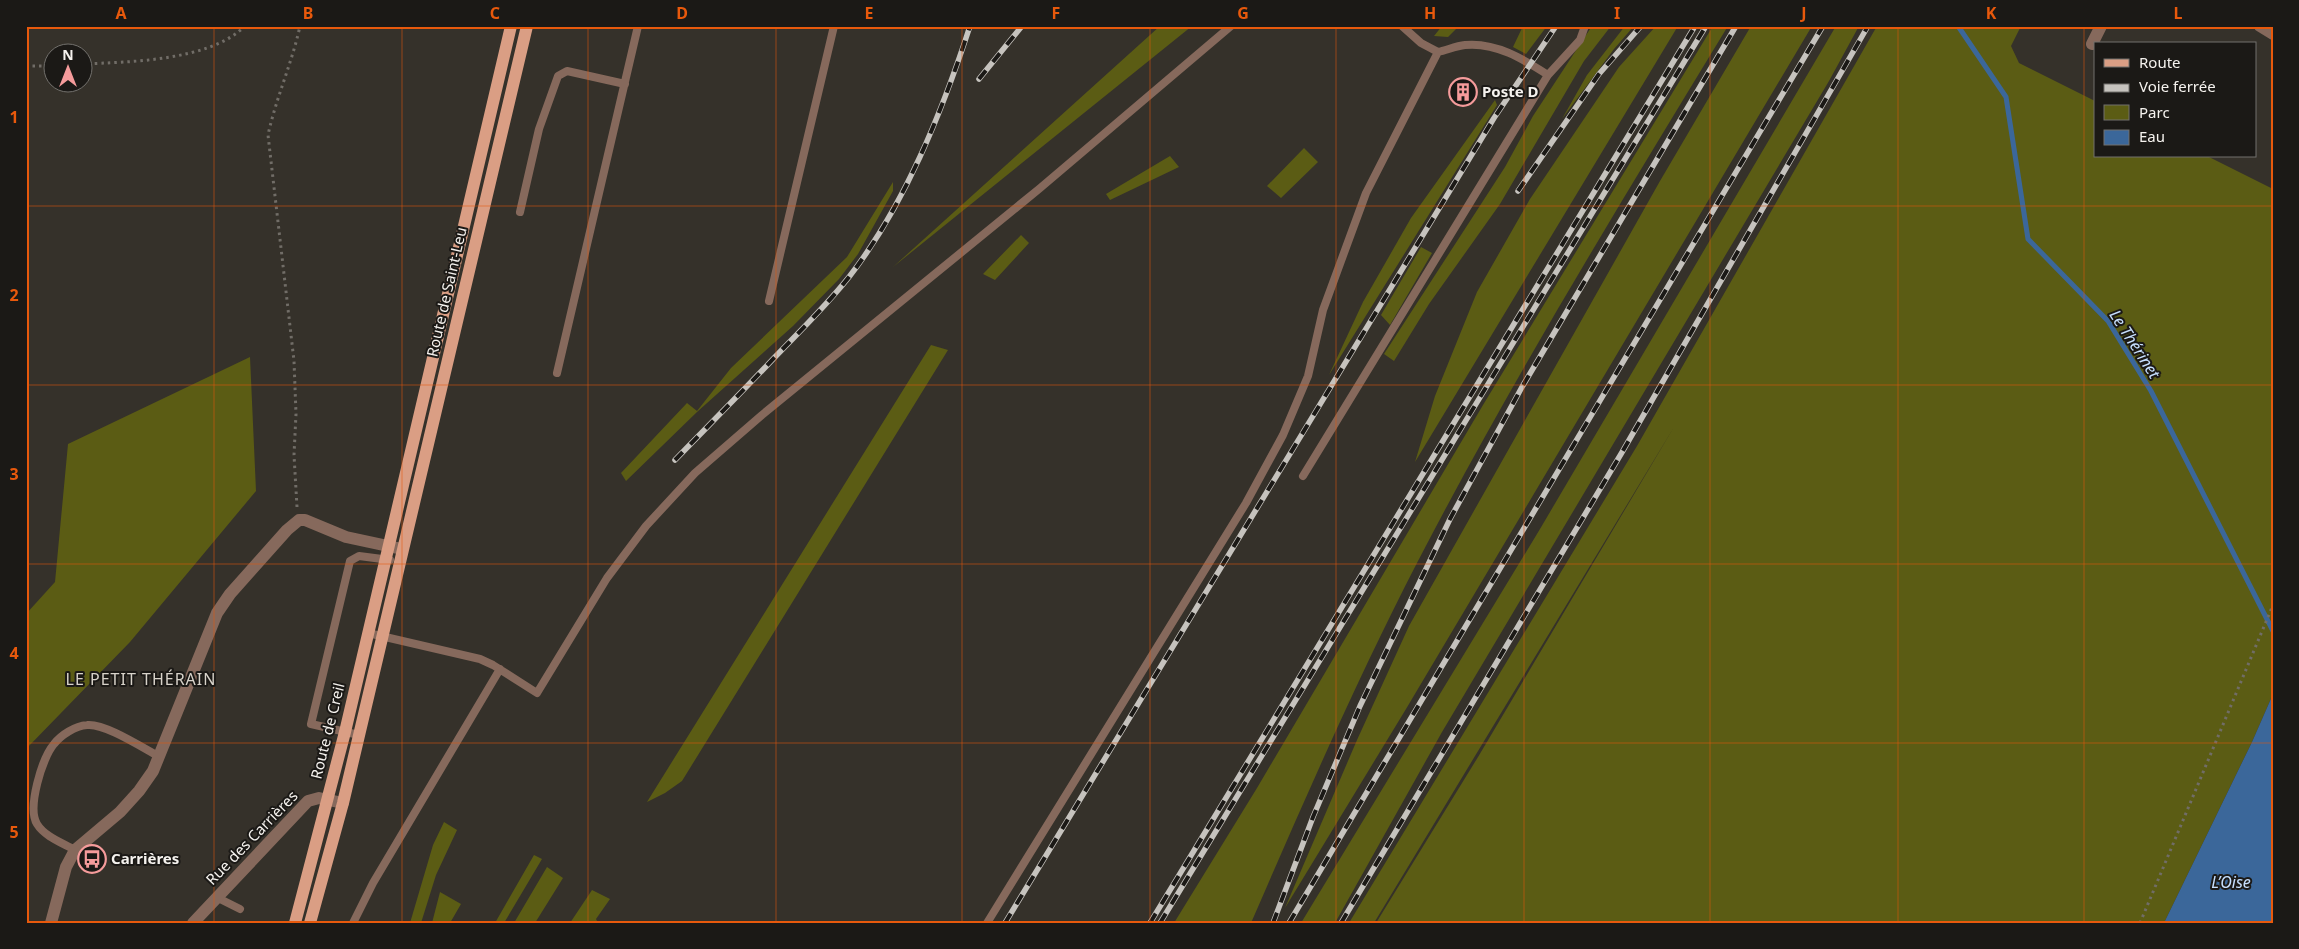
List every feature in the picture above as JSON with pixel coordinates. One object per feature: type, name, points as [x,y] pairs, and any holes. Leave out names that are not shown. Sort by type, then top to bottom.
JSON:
[{"type":"main road","name":"Route de Saint-Leu","points":[[387,553],[511,26]]},
{"type":"main road","name":"Route de Saint-Leu","points":[[399,563],[527,26]]},
{"type":"main road","name":"Route de Creil","points":[[295,923],[345,732],[387,553]]},
{"type":"main road","name":"Route de Creil","points":[[310,923],[343,802],[399,563]]},
{"type":"street","points":[[2092,44],[2101,26]]},
{"type":"street","points":[[2260,26],[2273,34]]},
{"type":"street","points":[[51,923],[66,867],[75,850],[120,812],[142,786],[160,757],[217,613],[230,594],[281,536],[299,520],[312,523],[387,553],[402,549]]},
{"type":"street","name":"Rue des Carrières","points":[[193,923],[308,801],[314,798],[343,802]]},
{"type":"lane","points":[[557,373],[638,26]]},
{"type":"lane","points":[[769,301],[834,26]]},
{"type":"lane","points":[[368,633],[480,659],[500,669],[537,693],[606,578],[646,526],[695,473],[762,414],[1039,189],[1231,26]]},
{"type":"lane","points":[[1402,26],[1421,43],[1438,52],[1464,45],[1492,47],[1510,52],[1548,75]]},
{"type":"lane","points":[[1303,476],[1548,75],[1580,40],[1585,26]]},
{"type":"lane","points":[[987,923],[1246,503],[1283,435],[1308,376],[1323,310],[1366,193],[1438,52]]},
{"type":"lane","points":[[520,212],[539,129],[558,76],[567,71],[625,84]]},
{"type":"lane","points":[[359,735],[312,724],[350,561],[359,556],[387,553],[399,563]]},
{"type":"lane","points":[[353,923],[373,883],[500,669]]},
{"type":"lane","points":[[75,850],[49,836],[37,824],[34,816],[36,791],[53,744],[64,735],[79,727],[93,725],[160,757]]},
{"type":"lane","points":[[218,898],[240,909]]},
{"type":"path","points":[[92,63],[146,59],[202,49],[230,37],[245,26]]},
{"type":"path","points":[[299,520],[296,495],[294,361],[268,135],[274,106],[295,49],[300,26]]},
{"type":"path","points":[[26,66],[42,66]]},
{"type":"path","points":[[2140,923],[2272,606]]},
{"type":"green space","points":[[1160,26],[1192,26],[893,267]]},
{"type":"green space","points":[[1442,26],[1459,26],[1448,37],[1434,36]]},
{"type":"green space","points":[[1523,26],[1547,26],[1526,54],[1513,47]]},
{"type":"green space","points":[[1592,26],[1611,26],[1584,61],[1500,204],[1429,304],[1394,361],[1384,354],[1505,167],[1533,116]]},
{"type":"green space","points":[[1625,26],[1634,26],[1614,49],[1562,119],[1587,75]]},
{"type":"green space","points":[[1656,26],[1678,26],[1415,462],[1435,396],[1477,292],[1530,199],[1619,67]]},
{"type":"green space","points":[[1713,26],[1728,26],[1608,224],[1491,425],[1395,605],[1352,695],[1251,923],[1174,923],[1257,788],[1483,405]]},
{"type":"green space","points":[[1751,26],[1812,26],[1406,709],[1285,908],[1357,740],[1409,626],[1660,181]]},
{"type":"green space","points":[[1836,26],[1859,26],[1829,81],[1442,732],[1335,923],[1301,923],[1540,529]]},
{"type":"green space","points":[[1877,26],[2021,26],[2011,46],[2019,63],[2094,100],[2094,158],[2211,158],[2273,189],[2273,694],[2252,742],[2164,923],[1376,923],[1478,757],[1674,427],[1374,923],[1349,923],[1637,446]]},
{"type":"green space","points":[[1495,100],[1497,105],[1329,375],[1363,302],[1411,218]]},
{"type":"green space","points":[[1304,148],[1318,162],[1281,198],[1267,186]]},
{"type":"green space","points":[[1170,156],[1179,167],[1110,200],[1106,194]]},
{"type":"green space","points":[[893,182],[893,191],[858,254],[839,279],[793,326],[697,412],[626,481],[621,473],[687,403],[697,411],[731,368],[847,257]]},
{"type":"green space","points":[[1021,235],[1029,243],[995,280],[983,274]]},
{"type":"green space","points":[[1421,247],[1432,253],[1390,325],[1381,315]]},
{"type":"green space","points":[[931,345],[948,350],[682,781],[665,793],[647,802]]},
{"type":"green space","points":[[250,357],[256,491],[130,642],[26,749],[26,614],[55,582],[68,444]]},
{"type":"green space","points":[[444,822],[457,830],[436,875],[421,923],[410,923],[433,845]]},
{"type":"green space","points":[[534,855],[542,859],[504,923],[495,923]]},
{"type":"green space","points":[[547,867],[563,878],[535,923],[514,923]]},
{"type":"green space","points":[[592,890],[610,899],[596,919],[598,923],[570,923]]},
{"type":"green space","points":[[440,892],[461,904],[450,923],[432,923]]},
{"type":"water","name":"L’Oise","points":[[2273,694],[2273,923],[2164,923],[2252,742]]},
{"type":"waterway","name":"Le Thérinet","points":[[1958,26],[2006,97],[2028,239],[2108,321],[2151,391],[2273,631]]},
{"type":"railway","points":[[675,460],[822,308],[849,277],[869,249],[888,220],[920,157],[947,91],[970,26]]},
{"type":"railway","points":[[979,79],[1022,26]]},
{"type":"railway","points":[[1005,923],[1494,118],[1556,26]]},
{"type":"railway","points":[[1518,191],[1599,74],[1641,26]]},
{"type":"railway","points":[[1150,923],[1695,26]]},
{"type":"railway","points":[[1160,923],[1706,26]]},
{"type":"railway","points":[[1273,923],[1313,817],[1360,706],[1450,519],[1522,387],[1736,26]]},
{"type":"railway","points":[[1289,923],[1823,26]]},
{"type":"railway","points":[[1341,923],[1621,454],[1868,26]]},
{"type":"place","name":"Poste D","points":[[1463,92]]},
{"type":"place","name":"Carrières","points":[[92,859]]},
{"type":"district","name":"LE PETIT THÉRAIN","points":[[141,679]]}]
